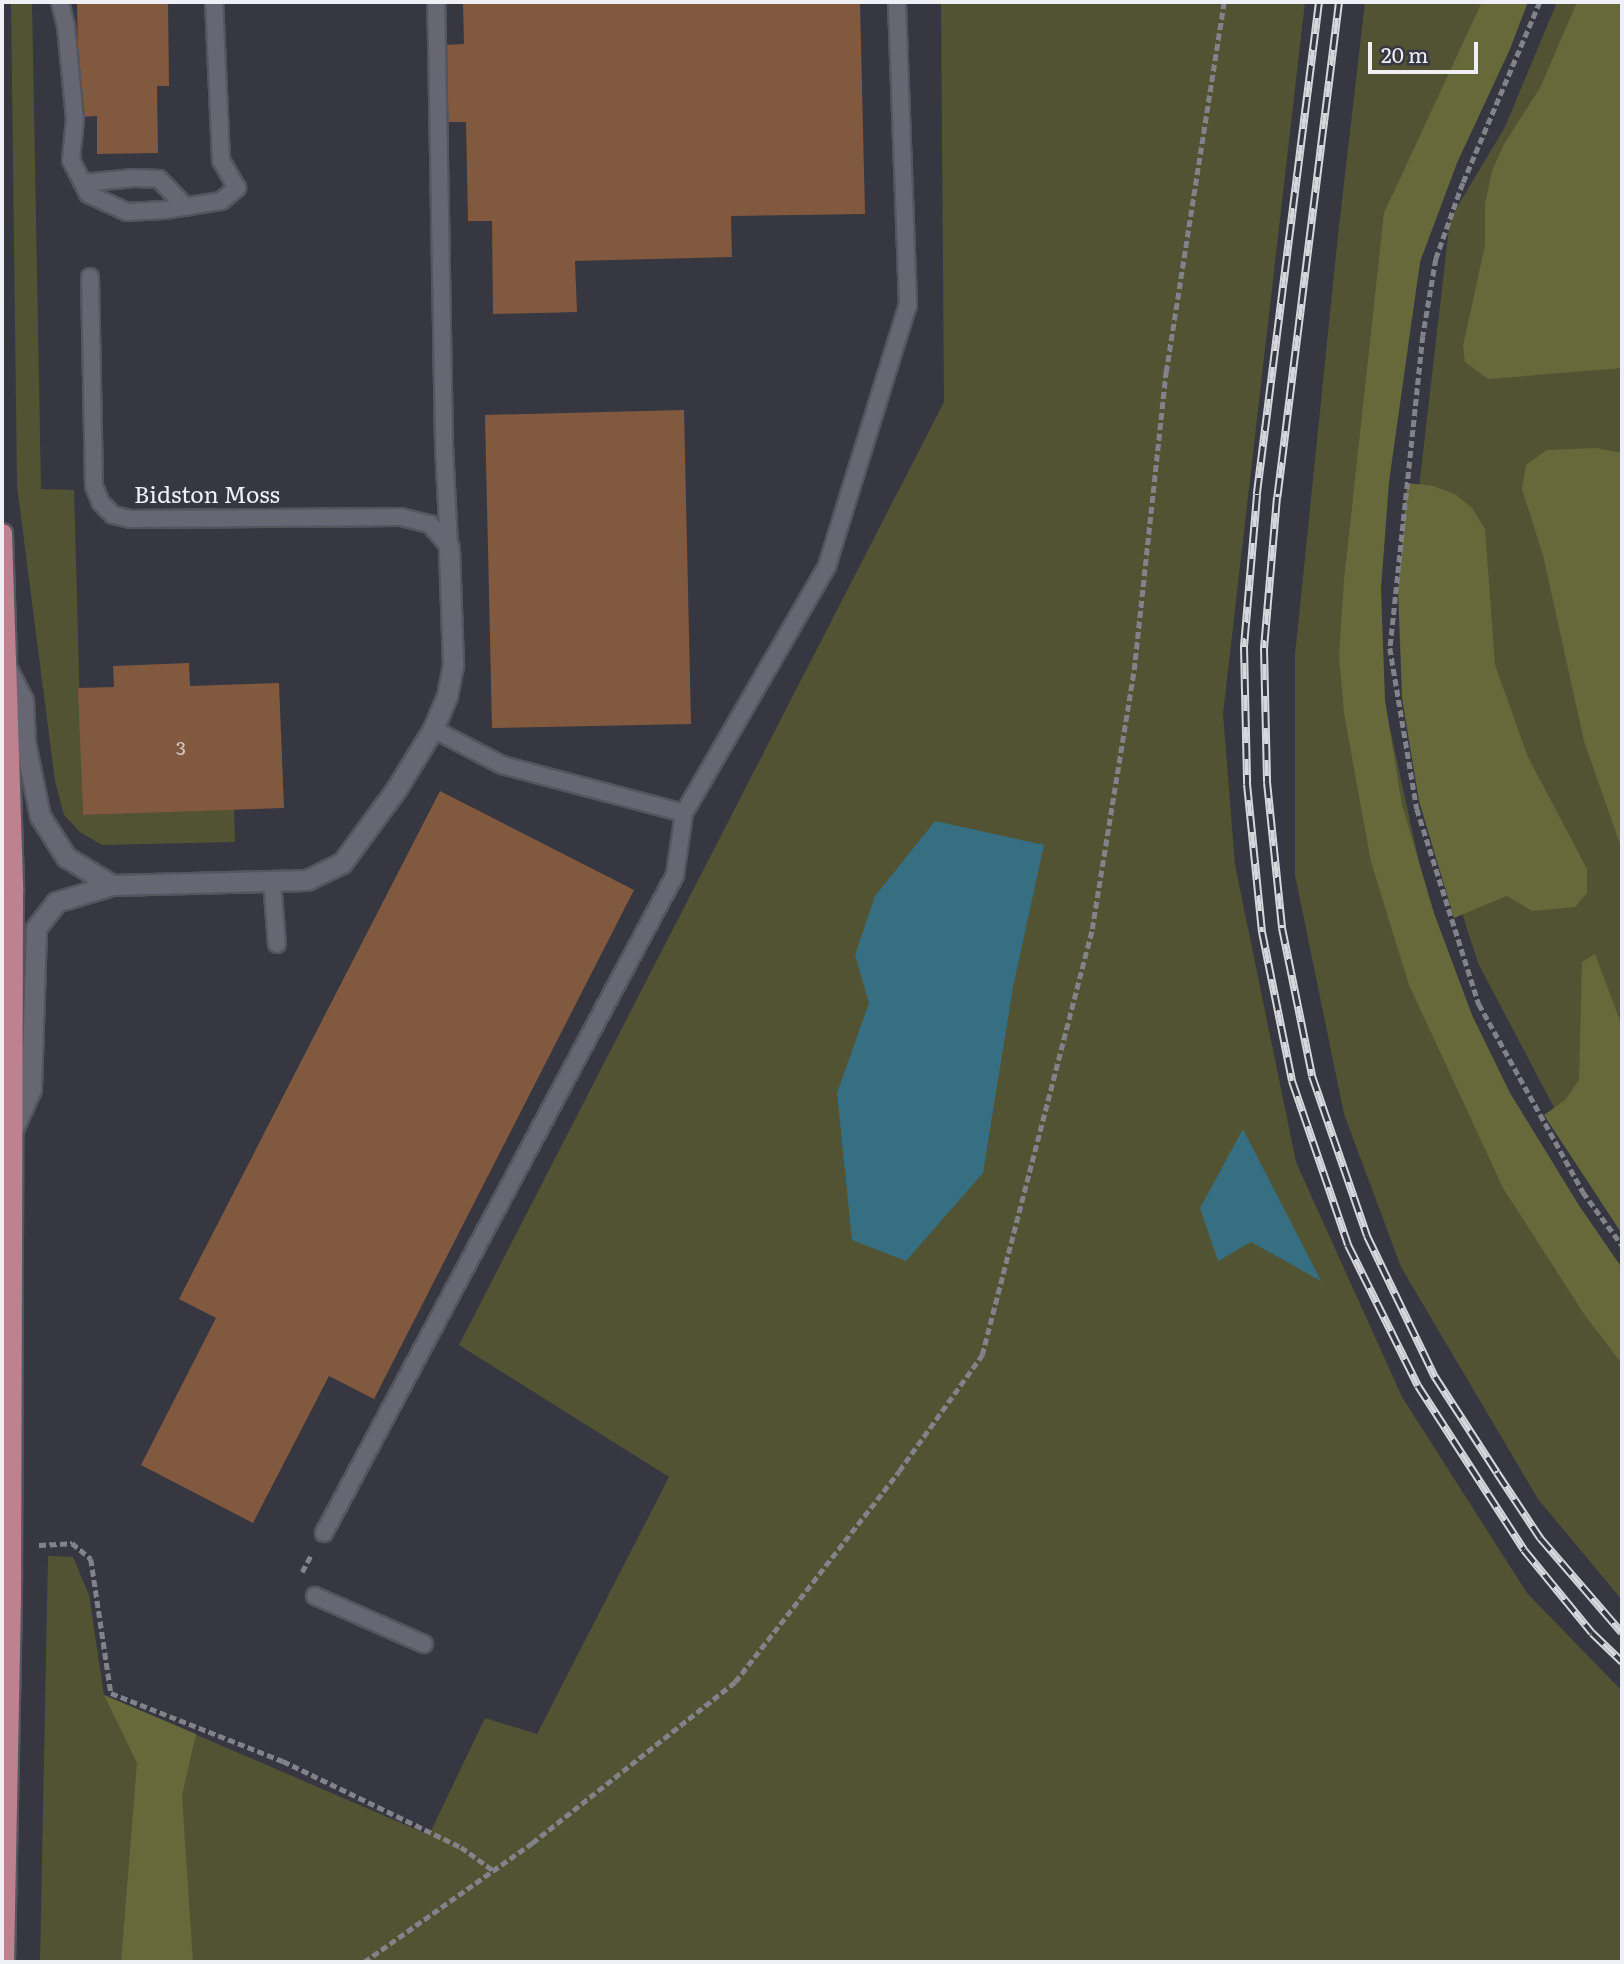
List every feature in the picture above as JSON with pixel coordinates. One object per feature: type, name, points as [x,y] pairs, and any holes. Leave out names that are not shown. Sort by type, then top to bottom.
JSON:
[{"type":"main road","points":[[2,533],[13,892],[11,1597],[4,1962]]},
{"type":"street","points":[[13,1129],[31,1089],[36,928],[57,902],[112,885],[307,880],[342,863],[397,788],[433,729],[447,696],[453,664],[449,547]]},
{"type":"street","points":[[6,667],[23,700],[25,743],[40,816],[66,857],[112,885]]},
{"type":"lane","points":[[60,2],[66,26],[75,119],[71,160],[89,194],[127,212],[221,201],[237,188],[221,160],[214,2]]},
{"type":"lane","points":[[436,2],[443,405],[449,547]]},
{"type":"lane","points":[[324,1533],[675,875],[684,813],[827,566],[908,305],[897,2]]},
{"type":"lane","points":[[83,183],[134,178],[159,179],[186,207]]},
{"type":"lane","name":"Bidston Moss","points":[[90,277],[94,486],[100,503],[113,515],[130,519],[401,517],[430,524],[449,547]]},
{"type":"lane","points":[[433,729],[502,765],[684,813]]},
{"type":"lane","points":[[272,881],[278,944]]},
{"type":"lane","points":[[315,1597],[424,1644]]},
{"type":"path","points":[[364,1962],[494,1871],[735,1682],[899,1471],[982,1355],[1092,929],[1134,670],[1166,372],[1224,2]]},
{"type":"path","points":[[1540,2],[1463,183],[1436,259],[1423,336],[1390,648],[1418,809],[1479,1004],[1583,1192],[1622,1245]]},
{"type":"path","points":[[300,1576],[324,1533]]},
{"type":"path","points":[[38,1544],[72,1543],[91,1559],[111,1693],[283,1761],[461,1847],[494,1871]]},
{"type":"green space","points":[[11,2],[32,2],[41,489],[74,490],[83,815],[234,809],[235,842],[102,845],[80,832],[64,815],[55,781],[17,486]]},
{"type":"green space","points":[[941,2],[1305,2],[1223,714],[1235,865],[1296,1162],[1402,1397],[1527,1593],[1622,1691],[1622,1962],[40,1962],[48,1556],[73,1557],[89,1595],[104,1695],[429,1835],[485,1718],[537,1734],[669,1477],[459,1345],[944,402]]},
{"type":"green space","points":[[1365,2],[1526,2],[1426,226],[1383,497],[1369,632],[1447,991],[1519,1116],[1622,1271],[1622,1600],[1538,1499],[1401,1267],[1344,1114],[1295,875],[1295,655]]},
{"type":"green space","points":[[1482,2],[1528,2],[1510,49],[1457,163],[1420,262],[1389,482],[1381,589],[1385,700],[1402,805],[1434,913],[1472,1015],[1510,1093],[1580,1207],[1622,1268],[1622,1364],[1584,1314],[1503,1188],[1409,985],[1371,862],[1344,713],[1339,656],[1344,580],[1384,213]]},
{"type":"green space","points":[[1557,2],[1622,2],[1622,1228],[1608,1210],[1478,963],[1431,816],[1403,626],[1450,219],[1505,127]]},
{"type":"green space","points":[[1577,2],[1622,2],[1622,368],[1488,379],[1465,362],[1463,346],[1485,245],[1485,204],[1492,171],[1504,144],[1540,88]]},
{"type":"green space","points":[[1596,448],[1622,453],[1622,850],[1584,741],[1543,555],[1522,489],[1526,465],[1547,450]]},
{"type":"green space","points":[[1407,483],[1433,486],[1455,494],[1472,508],[1485,529],[1495,665],[1528,757],[1587,869],[1587,893],[1575,907],[1532,911],[1507,896],[1454,918],[1419,801],[1402,698],[1398,589]]},
{"type":"green space","points":[[1595,954],[1622,1026],[1622,1234],[1544,1115],[1565,1100],[1579,1080],[1582,962]]},
{"type":"green space","points":[[104,1695],[196,1734],[182,1795],[193,1962],[121,1962],[137,1763]]},
{"type":"water","points":[[935,821],[1044,845],[1013,987],[983,1173],[906,1261],[852,1240],[837,1093],[869,1003],[855,955],[875,896]]},
{"type":"water","points":[[1243,1129],[1321,1281],[1251,1242],[1218,1261],[1200,1208]]},
{"type":"building","points":[[77,2],[168,2],[169,86],[157,86],[158,153],[97,154],[97,116],[79,117]]},
{"type":"building","points":[[463,2],[860,2],[865,214],[731,216],[732,257],[575,261],[577,312],[493,314],[492,221],[468,221],[466,122],[446,122],[444,45],[464,44]]},
{"type":"building","points":[[684,410],[691,724],[492,728],[485,415]]},
{"type":"building","points":[[189,663],[190,686],[279,683],[284,808],[83,815],[78,688],[114,687],[113,666]]},
{"type":"building","points":[[440,791],[634,890],[374,1399],[329,1376],[253,1523],[141,1465],[216,1318],[179,1299]]},
{"type":"railway","points":[[1319,2],[1257,495],[1244,647],[1247,784],[1262,932],[1292,1081],[1348,1245],[1418,1386],[1524,1550],[1592,1633],[1622,1662]]},
{"type":"railway","points":[[1339,2],[1277,497],[1264,648],[1267,782],[1282,928],[1312,1076],[1367,1236],[1435,1377],[1540,1538],[1622,1633]]}]
